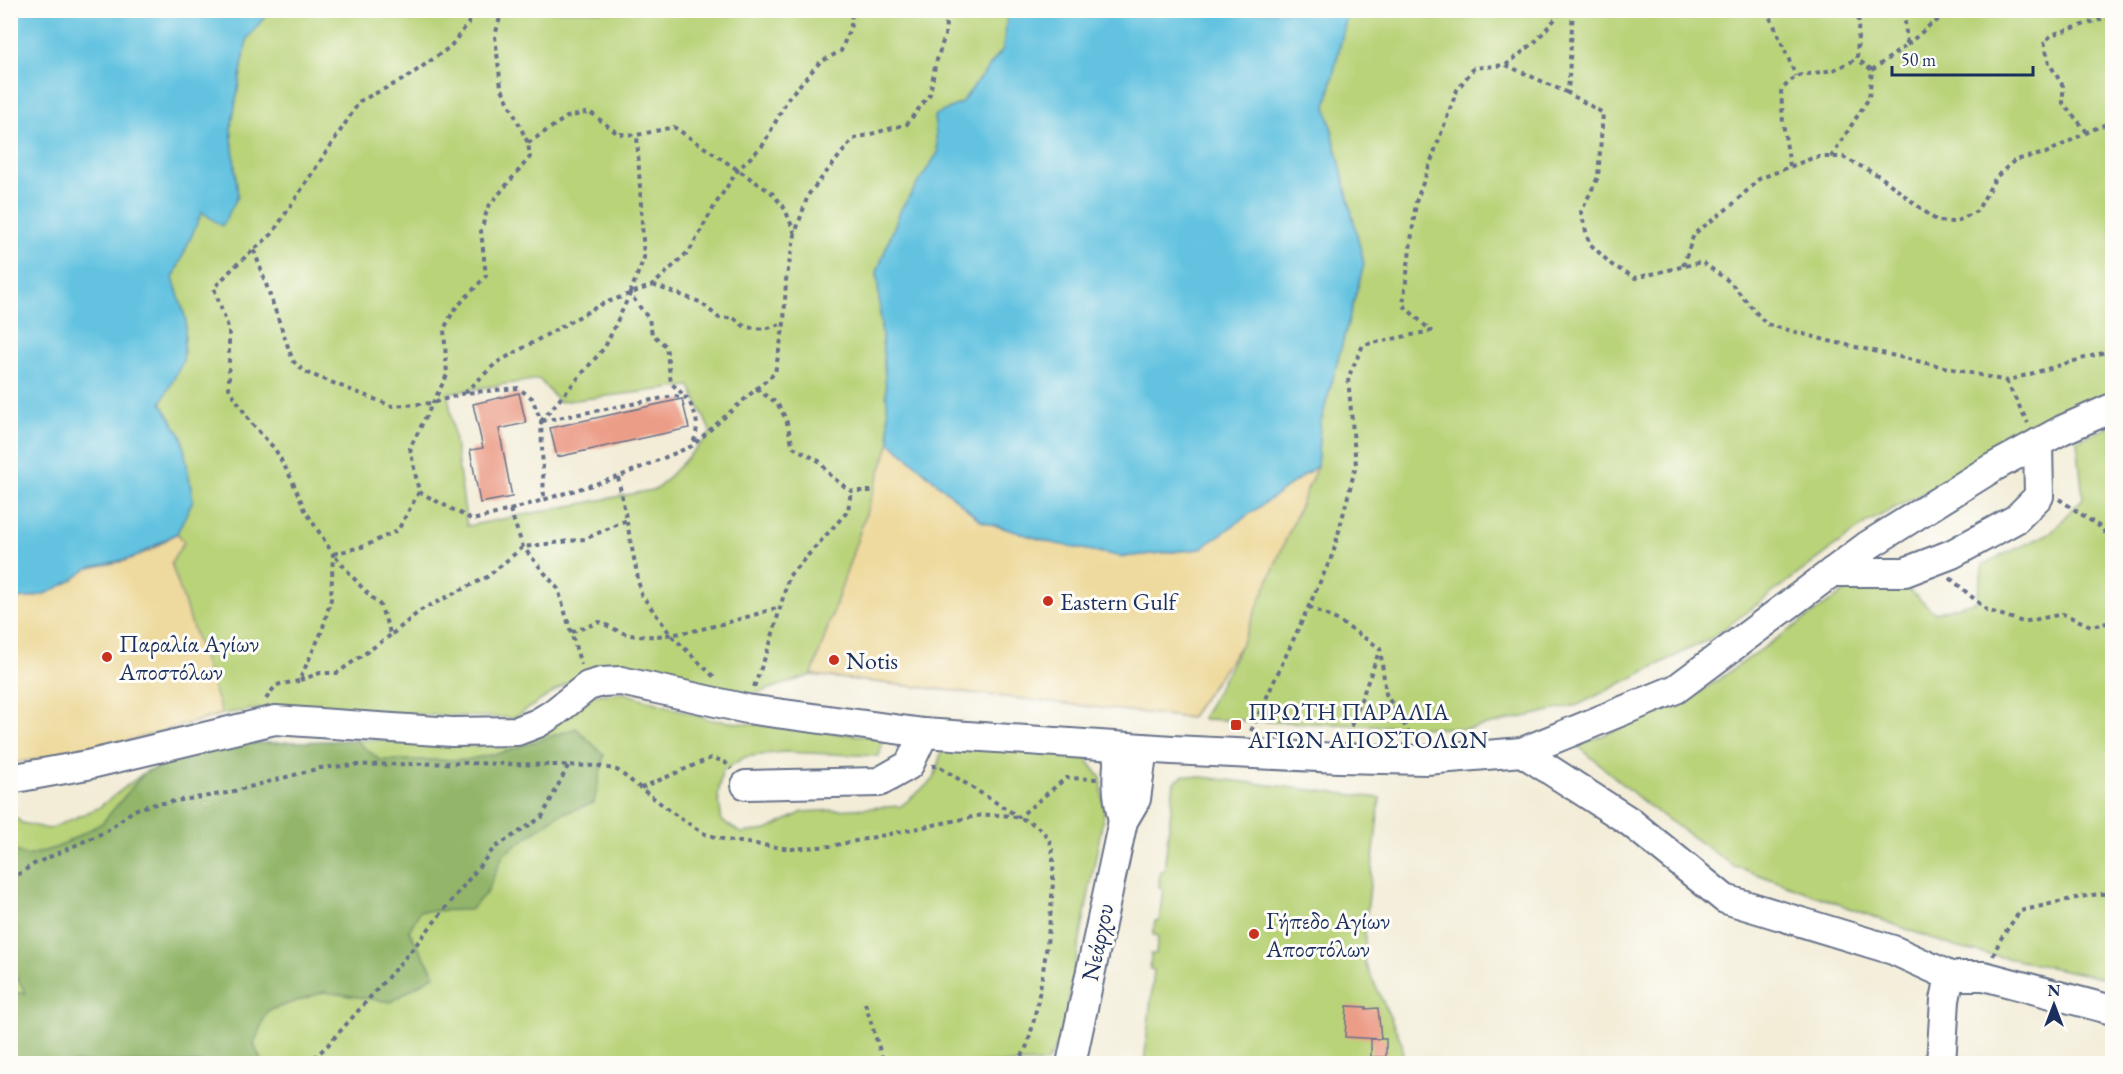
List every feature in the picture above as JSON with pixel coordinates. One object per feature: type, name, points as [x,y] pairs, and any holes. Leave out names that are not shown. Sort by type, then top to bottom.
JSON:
[{"type":"street","points":[[10,778],[87,765],[275,720],[452,732],[517,731],[538,723],[554,713],[588,686],[602,682],[621,681],[747,709],[1122,761],[1172,750],[1426,760],[1522,752],[1676,689],[1867,546],[1992,468],[2112,408]]},
{"type":"street","points":[[1832,572],[1905,572],[1952,554],[2016,519],[2039,496],[2038,443]]},
{"type":"street","points":[[746,785],[879,782],[909,765],[924,732]]},
{"type":"street","points":[[1522,752],[1629,821],[1725,899],[1893,950],[1950,976],[1984,976],[2112,1010]]},
{"type":"street","name":"Νεάρχου","points":[[1071,1064],[1123,821],[1136,799],[1122,761]]},
{"type":"street","points":[[1941,1064],[1945,1000],[1950,976]]},
{"type":"path","points":[[391,635],[380,605],[333,554],[305,510],[275,449],[251,423],[229,388],[229,330],[214,288],[272,234],[360,101],[406,78],[450,47],[476,13],[482,10]]},
{"type":"path","points":[[333,554],[366,546],[398,530],[418,492],[410,448],[447,375],[444,329],[454,310],[486,276],[481,231],[488,207],[530,157],[528,143],[501,87],[495,36],[502,10]]},
{"type":"path","points":[[465,393],[496,363],[602,304],[653,285],[690,250],[738,170],[763,145],[789,97],[820,62],[841,51],[851,25],[852,10]]},
{"type":"path","points":[[418,492],[473,520],[618,477],[692,446],[775,373],[784,323],[786,280],[795,234],[808,195],[853,139],[907,124],[930,94],[935,66],[945,35],[947,10]]},
{"type":"path","points":[[1506,65],[1535,42],[1563,10]]},
{"type":"path","points":[[1568,93],[1573,10]]},
{"type":"path","points":[[1765,10],[1796,76]]},
{"type":"path","points":[[1904,10],[1907,45]]},
{"type":"path","points":[[1831,157],[1869,98],[1872,70],[1930,25],[1955,10]]},
{"type":"path","points":[[2109,10],[2112,52]]},
{"type":"path","points":[[1857,59],[1861,11]]},
{"type":"path","points":[[2087,132],[2063,103],[2063,86],[2049,63],[2044,41],[2054,34],[2108,17]]},
{"type":"path","points":[[1790,166],[1783,123],[1781,90],[1796,76],[1833,70],[1857,59]]},
{"type":"path","points":[[1857,59],[1872,70]]},
{"type":"path","points":[[1240,753],[1333,554],[1356,465],[1348,378],[1363,345],[1431,331],[1402,305],[1416,202],[1457,90],[1474,68],[1506,65],[1568,93],[1603,113],[1598,177],[1581,212],[1589,243],[1612,265],[1635,278],[1702,262],[1730,282],[1766,324],[1828,341],[2006,381],[2112,350]]},
{"type":"path","points":[[528,143],[567,117],[590,112],[618,134],[637,135],[674,128],[772,193],[785,209],[795,234]]},
{"type":"path","points":[[1682,267],[1694,234],[1732,205],[1759,179],[1815,157],[1843,158],[1881,177],[1937,221],[1955,222],[1977,212],[1996,177],[2015,160],[2046,153],[2100,126],[2112,124]]},
{"type":"path","points":[[541,421],[605,347],[644,258],[637,135]]},
{"type":"path","points":[[254,250],[293,361],[305,372],[392,406],[432,403],[465,393],[518,388],[532,398],[541,421],[544,499]]},
{"type":"path","points":[[653,285],[700,302],[719,318],[734,318],[745,327],[765,329],[784,323]]},
{"type":"path","points":[[630,294],[649,319],[652,334],[666,346],[671,382],[697,413],[698,430],[692,446]]},
{"type":"path","points":[[2006,381],[2038,443]]},
{"type":"path","points":[[756,389],[777,403],[786,419],[792,447],[819,461],[832,477],[851,491],[874,491]]},
{"type":"path","points":[[541,421],[674,396],[687,399]]},
{"type":"path","points":[[618,477],[641,594],[671,635],[722,684]]},
{"type":"path","points":[[2039,486],[2103,529],[2112,546]]},
{"type":"path","points":[[747,709],[770,644],[789,576],[848,511],[851,491]]},
{"type":"path","points":[[510,510],[523,547],[558,589],[588,686]]},
{"type":"path","points":[[247,727],[276,685],[299,681],[320,673],[337,673],[391,635],[421,609],[487,577],[523,547],[585,539],[627,520]]},
{"type":"path","points":[[299,681],[322,631],[331,599],[333,554]]},
{"type":"path","points":[[1932,561],[1987,610],[2023,622],[2063,614],[2091,626],[2112,622]]},
{"type":"path","points":[[572,632],[600,622],[629,635],[671,635],[780,607]]},
{"type":"path","points":[[1309,607],[1337,620],[1380,648],[1386,694],[1426,760]]},
{"type":"path","points":[[1339,758],[1380,648]]},
{"type":"path","points":[[641,788],[711,758],[724,761],[746,785]]},
{"type":"path","points":[[10,880],[34,864],[107,831],[135,810],[150,805],[227,793],[320,768],[465,763],[599,766],[617,770],[705,834],[726,840],[791,849],[831,846],[982,815],[1001,814],[1019,817],[1066,778],[1122,761]]},
{"type":"path","points":[[909,765],[938,766],[1040,828],[1051,844],[1054,864],[1053,892],[1047,941],[1034,1018],[1026,1048],[1017,1064]]},
{"type":"path","points":[[307,1064],[328,1045],[410,952],[494,848],[542,818],[568,766]]},
{"type":"path","points":[[1984,976],[2000,940],[2020,911],[2085,897],[2112,894]]},
{"type":"path","points":[[865,1003],[884,1064]]},
{"type":"path","points":[[240,1064],[255,1060],[272,1064]]},
{"type":"green space","points":[[269,11],[1008,11],[1003,49],[961,103],[934,116],[938,153],[901,209],[877,272],[890,442],[812,675],[748,696],[599,665],[514,718],[259,709],[222,714],[90,752],[171,563],[184,542],[177,533],[193,500],[182,437],[161,403],[183,361],[186,320],[173,278],[202,211],[238,197],[231,128],[247,39]],"holes":[[[539,379],[559,402],[690,386],[711,433],[657,489],[467,526],[448,393]]]},
{"type":"green space","points":[[1348,11],[2112,11],[2112,396],[2098,401],[1868,522],[1713,637],[1578,705],[1469,729],[1202,719],[1241,645],[1317,466],[1320,425],[1364,264],[1326,106]]},
{"type":"green space","points":[[2112,426],[2112,980],[1958,948],[1732,865],[1646,804],[1578,746],[1693,697],[1847,590],[1896,578],[1935,613],[1977,601],[1983,564],[2052,532],[2083,498],[2077,440]]},
{"type":"green space","points":[[624,693],[711,720],[884,738],[879,756],[782,752],[745,757],[722,771],[718,795],[722,821],[741,833],[767,830],[803,812],[901,806],[934,779],[944,741],[1081,752],[1101,778],[1104,813],[1061,1040],[1046,1063],[11,1064],[10,813],[22,823],[49,829],[98,808],[145,772],[194,755],[240,744],[376,740],[479,746],[594,695]]},
{"type":"green space","points":[[576,728],[604,755],[594,803],[558,815],[503,855],[487,892],[470,910],[420,911],[409,931],[435,975],[391,1002],[324,992],[267,1011],[254,1044],[262,1063],[11,1063],[11,993],[26,993],[11,969],[11,849],[27,856],[58,847],[102,823],[145,772],[194,755],[240,744],[355,740],[380,760],[466,760],[504,752]]},
{"type":"green space","name":"Γήπεδο Αγίων Αποστόλων","points":[[1184,775],[1380,798],[1365,930],[1365,963],[1402,1043],[1403,1063],[1144,1064],[1154,970],[1150,969],[1151,954],[1156,954],[1158,936],[1153,935],[1155,921],[1159,921],[1163,888],[1159,887],[1160,871],[1164,871],[1174,782]]},
{"type":"sand","name":"Eastern Gulf","points":[[890,442],[981,521],[1052,543],[1123,557],[1200,549],[1317,466],[1241,645],[1190,718],[812,675]]},
{"type":"sand","name":"Παραλία Αγίων Αποστόλων","points":[[177,533],[184,542],[171,563],[222,714],[90,752],[11,763],[10,599],[28,598],[47,593],[71,581],[89,568],[125,561],[151,550]]},
{"type":"water","points":[[11,10],[269,11],[247,39],[231,128],[238,196],[222,226],[202,212],[173,278],[186,320],[183,361],[161,403],[182,437],[193,500],[177,533],[135,557],[89,568],[71,581],[47,593],[28,598],[11,599]]},
{"type":"water","points":[[1008,11],[1348,11],[1326,106],[1364,264],[1320,425],[1317,466],[1200,549],[1123,557],[1052,543],[981,521],[890,442],[877,272],[901,209],[938,153],[934,116],[961,103],[1003,49]]},
{"type":"building","points":[[519,393],[526,423],[499,429],[512,497],[480,503],[470,450],[483,448],[473,404]]},
{"type":"building","points":[[682,399],[689,428],[557,457],[550,428]]},
{"type":"building","points":[[1347,1006],[1378,1008],[1381,1039],[1345,1037]]},
{"type":"building","points":[[1371,1039],[1386,1039],[1386,1057],[1371,1057]]},
{"type":"place","name":"Eastern Gulf","points":[[1048,601]]},
{"type":"place","name":"Παραλία Αγίων Αποστόλων","points":[[107,657]]},
{"type":"place","name":"Notis","points":[[834,660]]},
{"type":"place","name":"ΠΡΩΤΗ ΠΑΡΑΛΙΑ ΑΓΙΩΝ ΑΠΟΣΤΟΛΩΝ","points":[[1236,725]]},
{"type":"place","name":"Γήπεδο Αγίων Αποστόλων","points":[[1254,934]]}]
